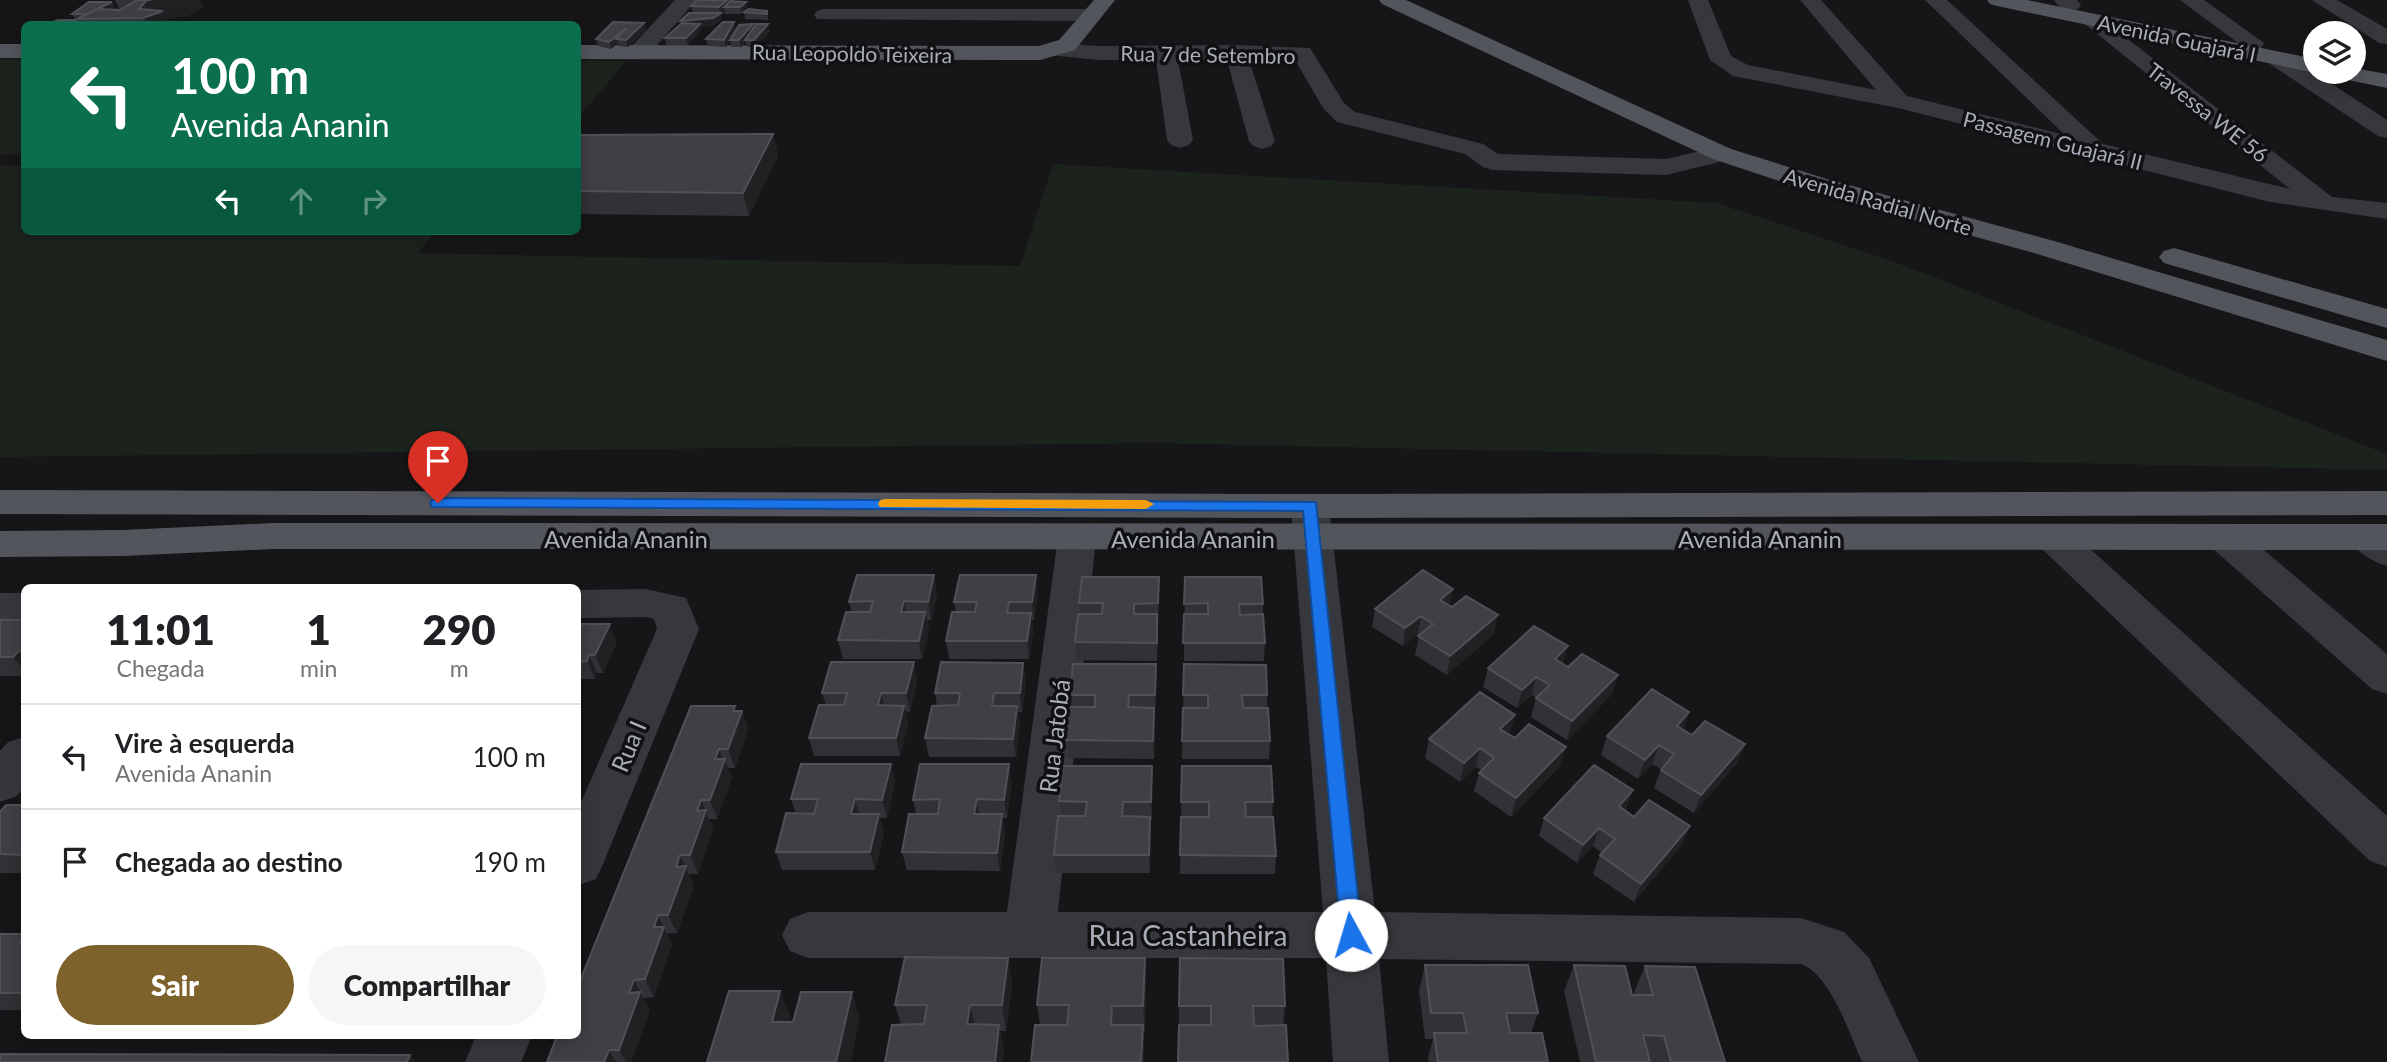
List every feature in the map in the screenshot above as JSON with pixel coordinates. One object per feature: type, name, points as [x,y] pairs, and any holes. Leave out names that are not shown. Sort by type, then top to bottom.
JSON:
[{"type":"main road","name":"Avenida Radial Norte","points":[[1389,0],[1722,154],[1818,185],[2044,247],[2292,320],[2387,351]]},
{"type":"main road","points":[[1443,0],[1607,74]]},
{"type":"main road","name":"Avenida Guajará I","points":[[1997,0],[2075,8],[2303,53]]},
{"type":"main road","name":"Avenida Guajará I","points":[[2044,0],[2303,64]]},
{"type":"main road","points":[[1056,50],[1073,39],[1099,7]]},
{"type":"main road","name":"Rua Leopoldo Teixeira","points":[[581,52],[1023,55],[1056,50]]},
{"type":"main road","points":[[0,51],[21,51]]},
{"type":"main road","points":[[2366,66],[2387,70]]},
{"type":"main road","points":[[2366,77],[2387,81]]},
{"type":"main road","name":"Avenida Radial Norte","points":[[1823,160],[2097,236]]},
{"type":"main road","points":[[2148,250],[2387,319]]},
{"type":"main road","name":"Avenida Ananin","points":[[1,503],[1311,521],[2054,538],[2380,542]]},
{"type":"main road","name":"Avenida Ananin","points":[[0,544],[123,543],[273,536],[1077,538],[1311,521],[2387,503]]},
{"type":"street","points":[[639,52],[686,0]]},
{"type":"street","name":"Passagem Guajará II","points":[[1698,0],[1721,60],[1731,68],[1899,101],[2270,194],[2387,211]]},
{"type":"street","points":[[1810,0],[1899,101]]},
{"type":"street","points":[[1936,0],[2096,151]]},
{"type":"street","points":[[2190,0],[2253,43]]},
{"type":"street","points":[[2322,0],[2387,37]]},
{"type":"street","points":[[804,52],[828,8],[1099,7]]},
{"type":"street","name":"Travessa WE 56","points":[[2075,8],[2325,204]]},
{"type":"street","name":"Rua 7 de Setembro","points":[[1056,50],[1099,53],[1302,53],[1335,108],[1346,117],[1474,149],[1492,162],[1666,167],[1722,154]]},
{"type":"street","points":[[1236,52],[1262,141]]},
{"type":"street","points":[[1166,53],[1180,140]]},
{"type":"street","points":[[2278,59],[2387,131]]},
{"type":"street","points":[[1311,521],[1361,1062]]},
{"type":"street","name":"Rua Jatobá","points":[[1030,934],[1077,538]]},
{"type":"street","points":[[2054,538],[2387,846]]},
{"type":"street","points":[[2225,538],[2387,678]]},
{"type":"street","name":"Rua I","points":[[581,604],[646,603],[671,608],[678,629],[581,857]]},
{"type":"street","points":[[0,607],[21,607]]},
{"type":"street","points":[[0,783],[21,758]]},
{"type":"street","name":"Rua Castanheira","points":[[808,935],[1351,935],[1801,941],[1825,949],[1850,975],[1891,1062]]},
{"type":"street","points":[[493,1062],[503,1039]]},
{"type":"shaded area","points":[[0,59],[21,59],[21,155],[0,155]]},
{"type":"shaded area","points":[[581,61],[626,61],[581,114]]},
{"type":"shaded area","points":[[1053,164],[1716,203],[1892,261],[2387,454],[2387,470],[1155,443],[0,457],[0,165],[21,166],[21,235],[433,235],[418,253],[1020,266]]},
{"type":"building","points":[[137,0],[147,0],[139,9],[163,11],[143,18],[77,19],[97,9],[120,10]]},
{"type":"building","points":[[697,0],[727,0],[719,7],[691,6]]},
{"type":"building","points":[[730,1],[746,2],[740,7],[724,7]]},
{"type":"building","points":[[89,2],[112,2],[87,14],[72,14]]},
{"type":"building","points":[[749,9],[767,11],[767,14],[744,12]]},
{"type":"building","points":[[689,13],[721,13],[713,18],[680,21]]},
{"type":"building","points":[[613,22],[644,23],[626,40],[616,39],[626,28],[609,42],[596,39]]},
{"type":"building","points":[[723,22],[734,22],[724,40],[706,39]]},
{"type":"building","points":[[682,23],[700,24],[686,38],[665,38]]},
{"type":"building","points":[[753,24],[739,40],[730,40],[739,25]]},
{"type":"building","points":[[756,24],[768,24],[754,40],[745,40]]},
{"type":"building","points":[[773,134],[743,193],[581,191],[581,135]]},
{"type":"building","points":[[1423,570],[1453,589],[1440,600],[1452,607],[1466,596],[1498,615],[1450,656],[1418,636],[1433,624],[1421,616],[1405,628],[1375,609]]},
{"type":"building","points":[[857,575],[934,575],[928,602],[904,601],[901,612],[925,612],[919,641],[838,640],[846,612],[870,612],[873,601],[849,602]]},
{"type":"building","points":[[960,575],[1036,575],[1032,602],[1009,602],[1007,613],[1031,613],[1027,641],[946,641],[952,612],[975,612],[977,602],[954,602]]},
{"type":"building","points":[[1082,577],[1159,577],[1158,603],[1134,604],[1134,614],[1157,614],[1157,643],[1075,642],[1078,614],[1102,614],[1103,603],[1079,603]]},
{"type":"building","points":[[1185,577],[1261,577],[1263,604],[1239,604],[1240,615],[1263,614],[1265,643],[1183,643],[1184,614],[1208,614],[1208,603],[1184,604]]},
{"type":"building","points":[[0,620],[21,620],[21,651],[13,657],[0,657]]},
{"type":"building","points":[[581,624],[610,624],[595,655],[589,655],[587,661],[581,661]]},
{"type":"building","points":[[1534,626],[1568,646],[1555,659],[1568,667],[1582,654],[1618,675],[1572,721],[1536,698],[1550,685],[1536,677],[1522,690],[1488,668]]},
{"type":"building","points":[[831,662],[914,662],[906,693],[881,693],[878,705],[904,706],[896,738],[809,738],[819,705],[844,705],[847,693],[822,693]]},
{"type":"building","points":[[941,662],[1023,663],[1020,693],[994,693],[992,706],[1017,706],[1013,739],[925,738],[932,706],[958,705],[960,693],[935,693]]},
{"type":"building","points":[[1073,664],[1156,664],[1155,695],[1129,695],[1128,707],[1154,708],[1153,741],[1066,740],[1069,707],[1095,707],[1095,695],[1070,695]]},
{"type":"building","points":[[1184,664],[1266,665],[1267,695],[1242,695],[1243,708],[1268,708],[1270,741],[1182,741],[1183,708],[1208,708],[1208,695],[1183,695]]},
{"type":"building","points":[[1652,689],[1689,712],[1677,726],[1692,735],[1705,721],[1745,744],[1701,795],[1661,770],[1674,754],[1659,745],[1645,760],[1607,736]]},
{"type":"building","points":[[1480,692],[1515,715],[1500,729],[1515,738],[1529,724],[1566,747],[1516,798],[1479,773],[1494,758],[1480,748],[1464,763],[1429,739]]},
{"type":"building","points":[[691,706],[735,706],[733,711],[742,711],[728,749],[719,749],[715,759],[725,759],[710,800],[701,800],[697,811],[706,810],[690,855],[680,855],[676,867],[686,866],[668,915],[658,915],[654,927],[664,927],[645,979],[634,980],[629,993],[640,992],[619,1050],[609,1050],[604,1062],[547,1062],[556,1039],[581,1039],[581,979]]},
{"type":"building","points":[[801,764],[891,764],[882,800],[855,799],[851,814],[879,814],[870,852],[776,852],[786,813],[814,814],[818,799],[791,799]]},
{"type":"building","points":[[920,764],[1009,764],[1004,800],[977,799],[974,814],[1002,814],[997,853],[902,852],[909,814],[938,814],[940,799],[913,800]]},
{"type":"building","points":[[1594,765],[1633,790],[1619,806],[1634,817],[1649,800],[1690,826],[1641,884],[1600,855],[1615,839],[1599,828],[1583,845],[1544,818]]},
{"type":"building","points":[[1063,766],[1152,766],[1151,802],[1123,802],[1122,816],[1150,817],[1149,855],[1054,855],[1058,816],[1085,816],[1087,802],[1059,801]]},
{"type":"building","points":[[1182,766],[1271,766],[1273,802],[1245,802],[1246,817],[1273,817],[1276,856],[1180,855],[1181,817],[1209,817],[1209,802],[1181,802]]},
{"type":"building","points":[[6,805],[21,805],[21,855],[0,854],[0,812]]},
{"type":"building","points":[[0,934],[21,934],[21,993],[0,993]]},
{"type":"building","points":[[905,957],[1008,958],[1002,1005],[970,1005],[967,1024],[999,1025],[995,1062],[885,1062],[892,1025],[924,1024],[927,1005],[895,1005]]},
{"type":"building","points":[[1042,958],[1145,958],[1143,1006],[1112,1006],[1111,1025],[1143,1025],[1141,1062],[1031,1062],[1035,1025],[1067,1025],[1069,1005],[1037,1005]]},
{"type":"building","points":[[1180,958],[1283,959],[1285,1006],[1253,1006],[1254,1026],[1286,1025],[1288,1062],[1178,1062],[1179,1025],[1211,1025],[1211,1006],[1179,1006]]},
{"type":"building","points":[[1425,965],[1528,965],[1538,1013],[1506,1013],[1510,1033],[1542,1033],[1548,1062],[1438,1062],[1434,1033],[1467,1033],[1463,1013],[1431,1013]]},
{"type":"building","points":[[1574,965],[1625,966],[1632,995],[1653,995],[1645,966],[1695,967],[1725,1062],[1671,1062],[1664,1036],[1643,1035],[1650,1062],[1596,1062]]},
{"type":"building","points":[[729,991],[780,991],[772,1022],[793,1022],[801,992],[852,992],[836,1062],[707,1062]]},
{"type":"building","points":[[0,1054],[410,1055],[407,1062],[0,1062]]},
{"type":"slow traffic","points":[[885,504],[1146,504]]},
{"type":"route","points":[[438,503],[1310,506],[1351,935]]}]
